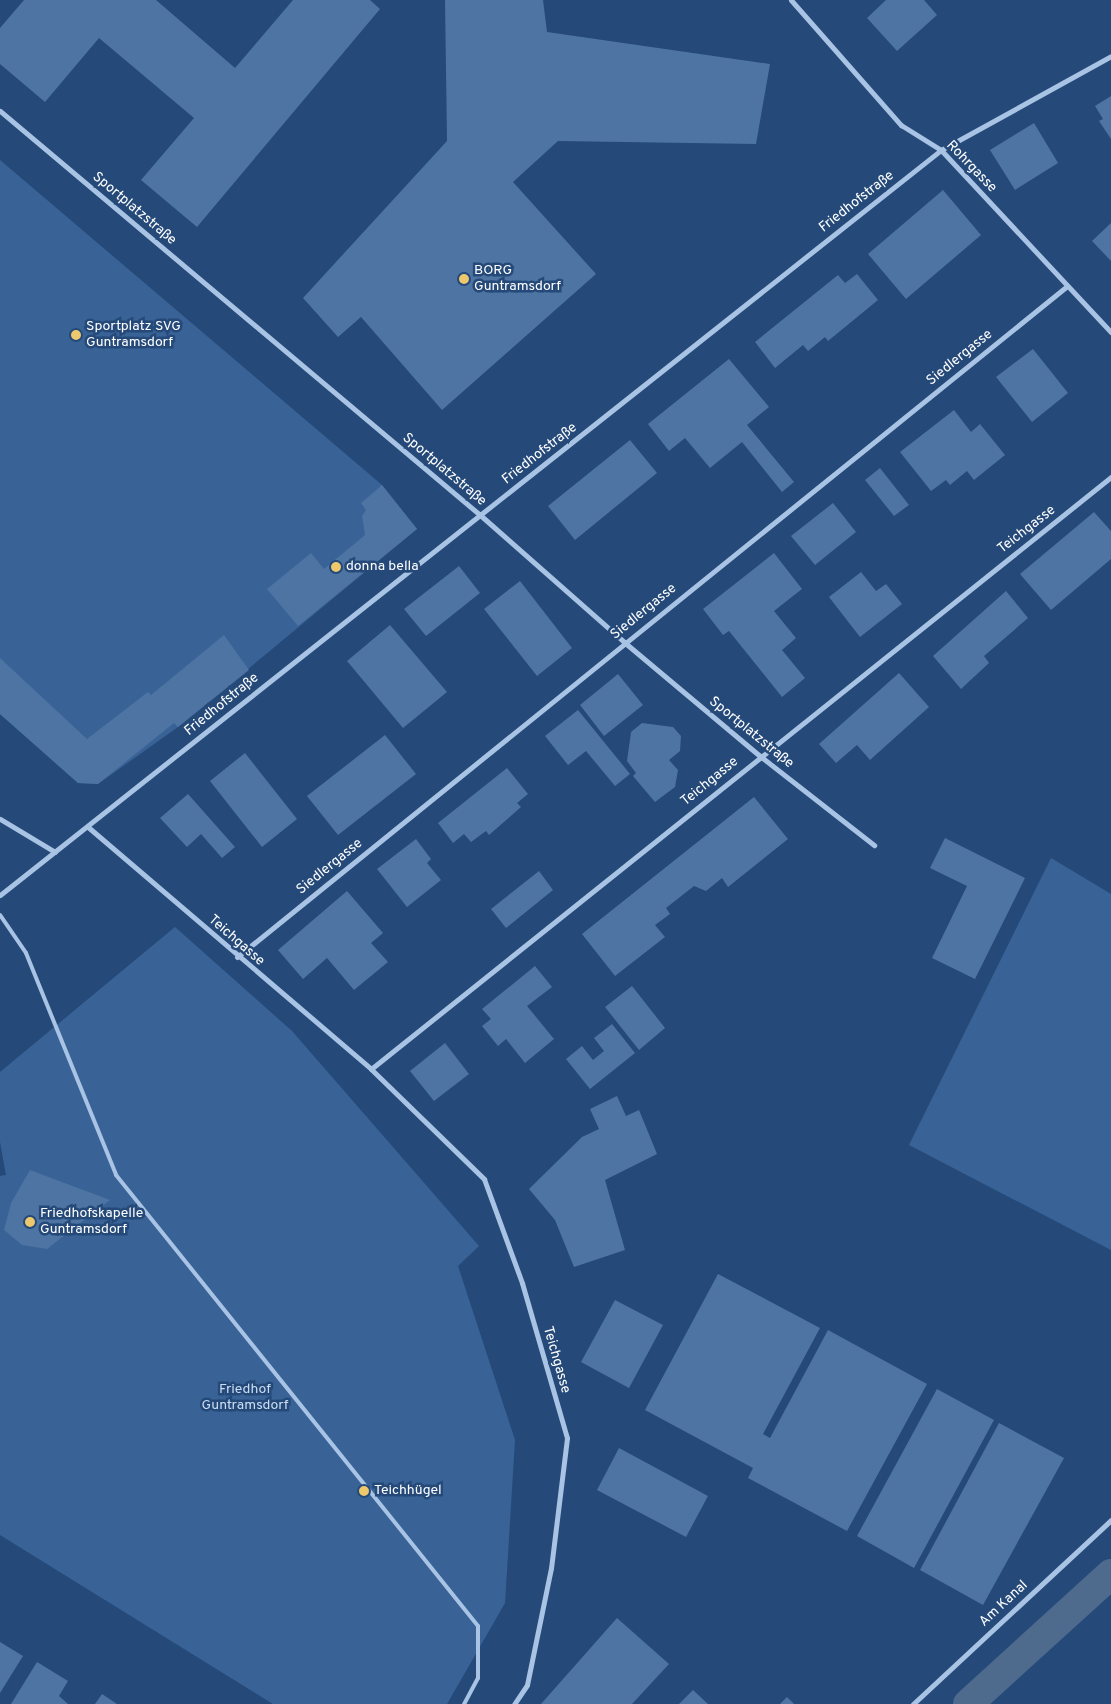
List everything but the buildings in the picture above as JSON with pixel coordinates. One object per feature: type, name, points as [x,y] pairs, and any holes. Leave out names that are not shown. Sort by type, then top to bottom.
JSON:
[{"type":"street","name":"Rohrgasse","points":[[791,0],[901,125],[941,150],[1111,332]]},
{"type":"street","name":"Friedhofstraße","points":[[0,895],[941,150],[1111,56]]},
{"type":"street","name":"Sportplatzstraße","points":[[0,111],[479,514],[624,642],[760,756],[874,845]]},
{"type":"street","name":"Siedlergasse","points":[[237,957],[624,642],[1068,286]]},
{"type":"street","name":"Teichgasse","points":[[371,1069],[1111,477]]},
{"type":"street","points":[[0,819],[55,852]]},
{"type":"street","name":"Teichgasse","points":[[88,827],[237,957],[371,1069],[484,1179],[522,1283],[567,1438],[551,1568],[527,1685],[514,1704]]},
{"type":"street","name":"Am Kanal","points":[[913,1704],[1111,1520]]},
{"type":"lane","points":[[0,915],[26,953],[116,1174],[478,1626],[478,1678],[464,1704]]},
{"type":"green space","points":[[0,160],[382,485],[417,529],[178,727],[98,784],[78,783],[0,714]]},
{"type":"green space","points":[[1051,858],[1111,894],[1111,1250],[909,1145]]},
{"type":"green space","name":"Friedhof Guntramsdorf","points":[[175,927],[292,1031],[479,1246],[458,1266],[515,1440],[505,1603],[447,1704],[273,1704],[0,1535],[0,1176],[6,1175],[0,1142],[0,1072]]},
{"type":"waterway","points":[[968,1704],[1111,1574]]},
{"type":"place","name":"BORG Guntramsdorf","points":[[464,279]]},
{"type":"place","name":"Sportplatz SVG Guntramsdorf","points":[[76,335]]},
{"type":"place","name":"donna bella","points":[[336,567]]},
{"type":"place","name":"Friedhofskapelle Guntramsdorf","points":[[30,1222]]},
{"type":"place","name":"Teichhügel","points":[[364,1491]]}]
